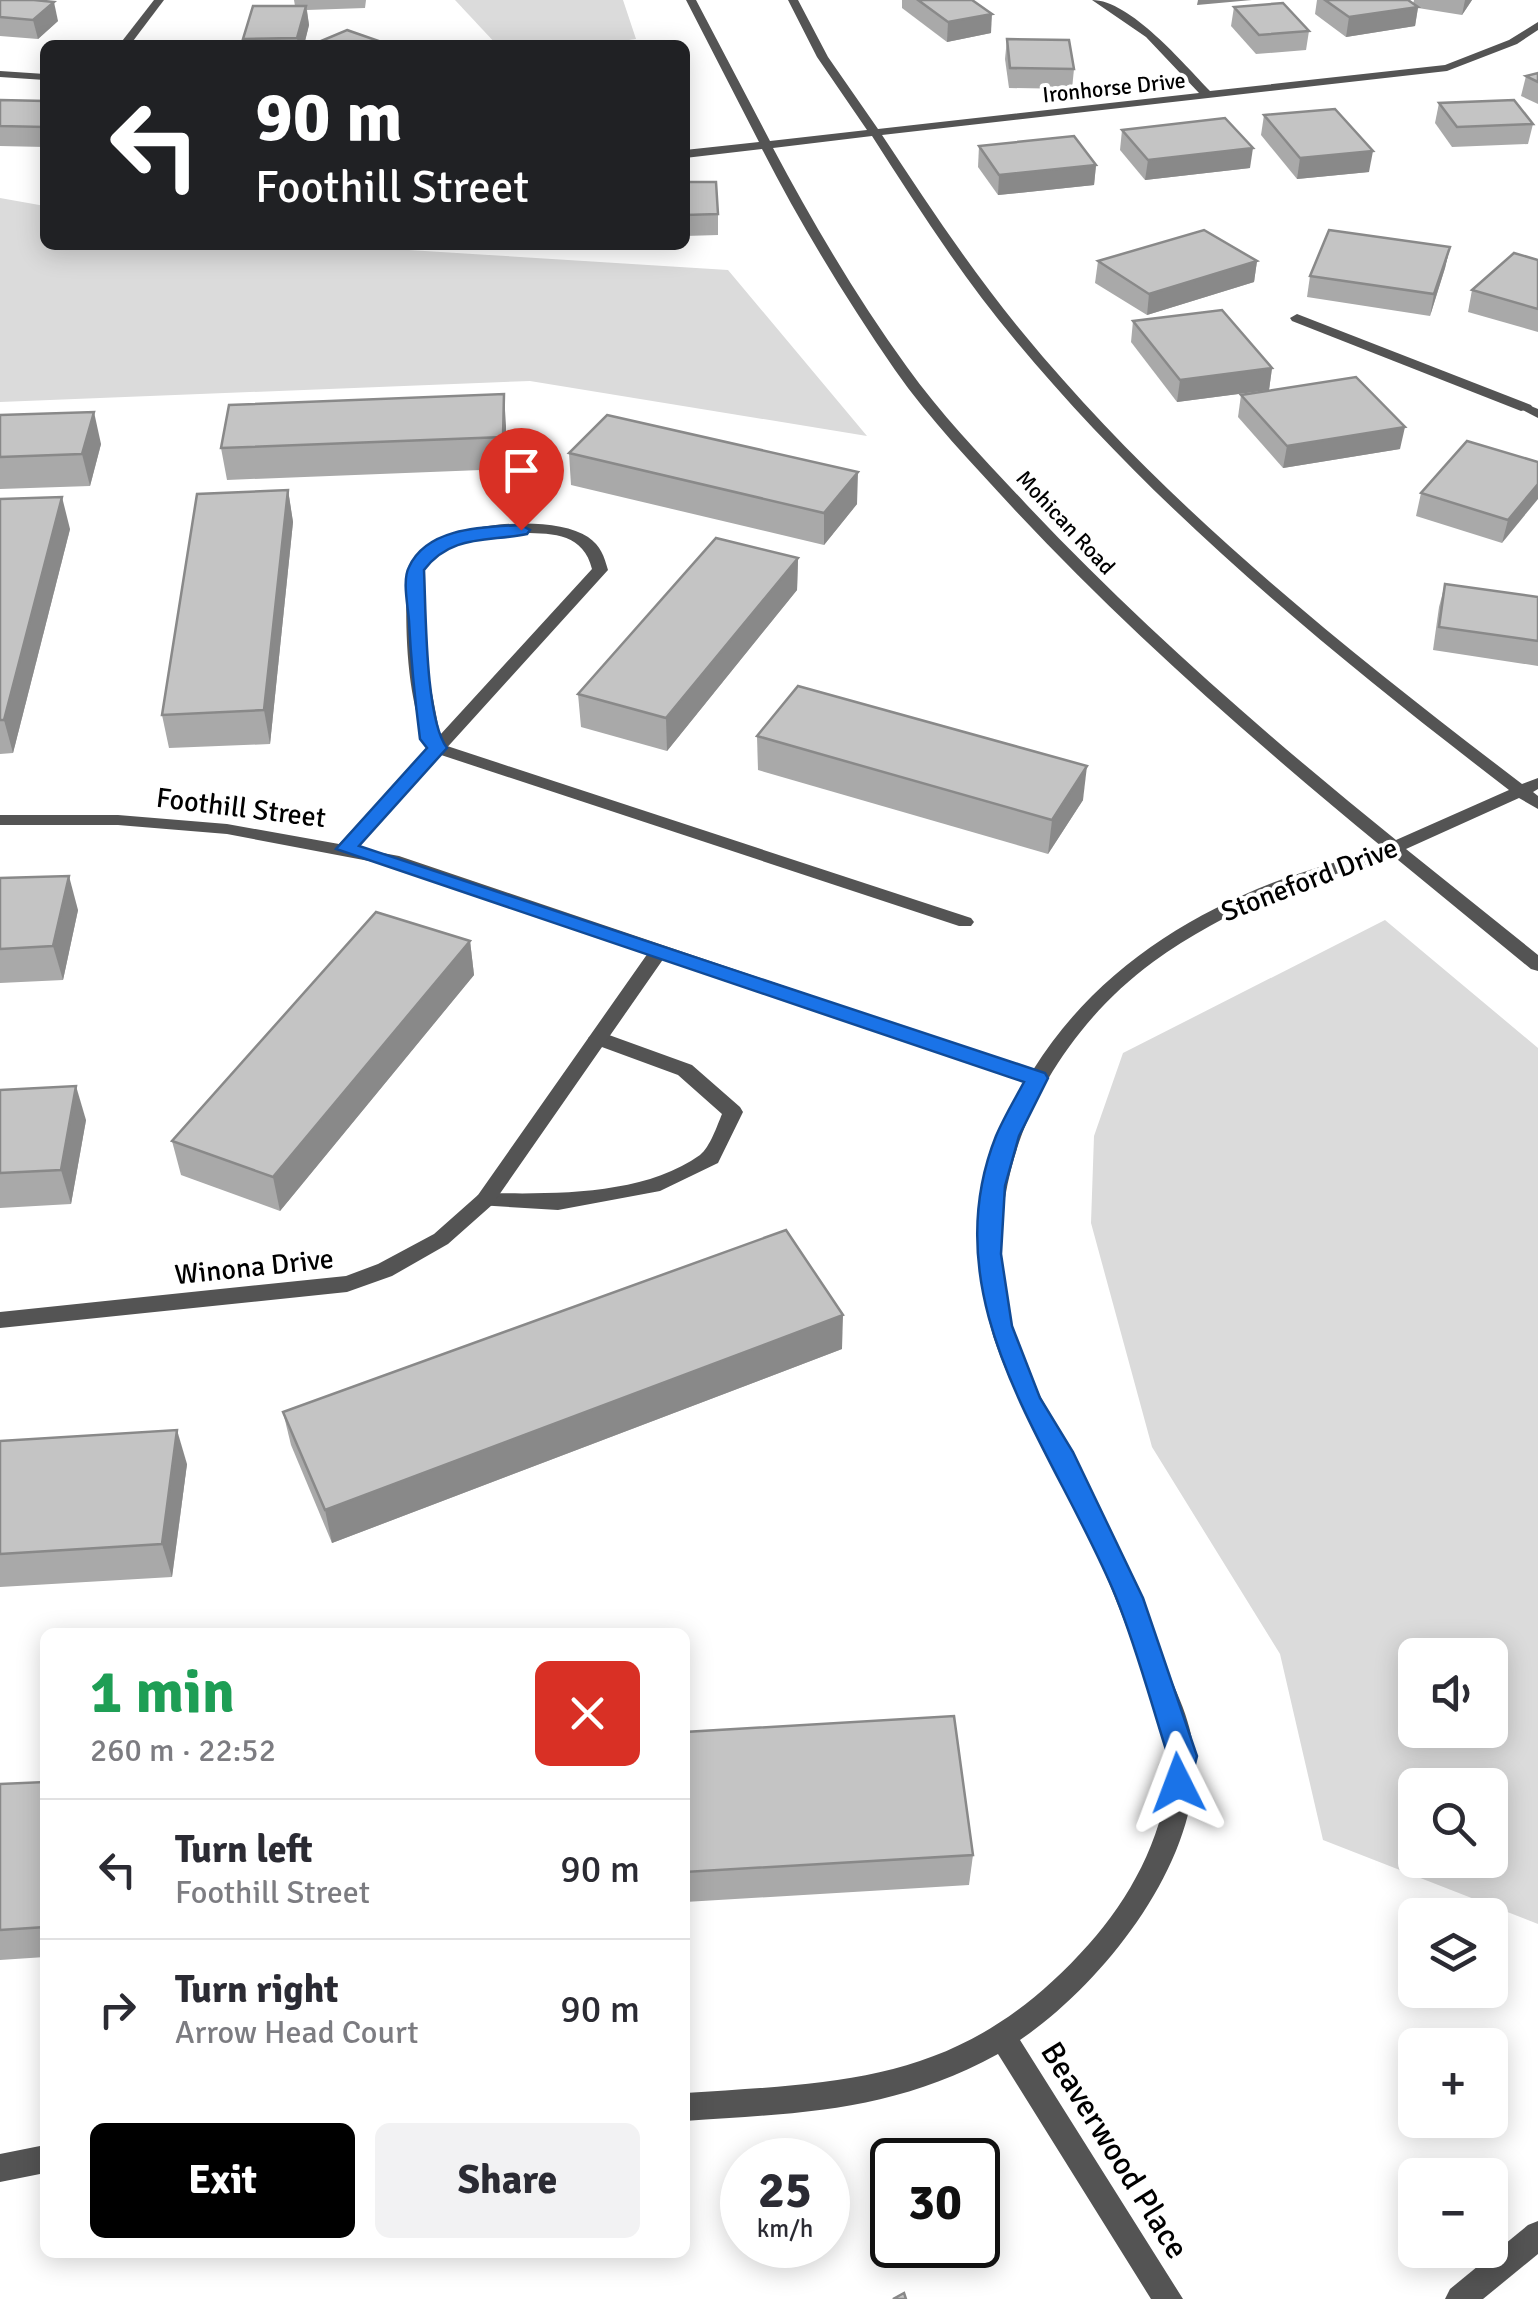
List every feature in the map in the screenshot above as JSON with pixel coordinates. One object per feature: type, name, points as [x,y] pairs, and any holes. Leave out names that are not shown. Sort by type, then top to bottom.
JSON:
[{"type":"street","points":[[128,40],[159,0]]},
{"type":"street","name":"Mohican Road","points":[[691,0],[763,146],[902,370],[977,460],[1093,584],[1282,758],[1538,966]]},
{"type":"street","points":[[794,0],[825,57],[942,237],[1020,339],[1104,432],[1242,569],[1352,662],[1532,792]]},
{"type":"street","points":[[1097,0],[1150,35],[1209,97]]},
{"type":"street","name":"Ironhorse Drive","points":[[690,153],[1446,68],[1512,42],[1538,25]]},
{"type":"street","points":[[0,74],[40,77]]},
{"type":"street","points":[[1297,318],[1532,411]]},
{"type":"street","points":[[346,849],[438,748],[600,570],[600,555],[590,542],[549,529],[479,532],[428,553],[415,570],[420,668],[430,739],[438,748],[965,922]]},
{"type":"street","name":"Stoneford Drive","points":[[690,2108],[858,2093],[951,2064],[1003,2038],[1076,1982],[1132,1913],[1167,1836],[1182,1756],[1130,1598],[1064,1460],[1029,1400],[1000,1326],[989,1254],[994,1186],[1008,1136],[1037,1078],[1080,1018],[1133,967],[1208,918],[1280,886],[1532,792]]},
{"type":"street","name":"Foothill Street","points":[[0,820],[118,820],[190,826],[346,849],[393,860],[1037,1078]]},
{"type":"street","name":"Winona Drive","points":[[0,1320],[347,1284],[384,1270],[441,1239],[485,1200],[660,950]]},
{"type":"street","points":[[485,1200],[558,1202],[653,1186],[711,1158],[734,1112],[685,1070],[598,1038]]},
{"type":"street","name":"Beaverwood Place","points":[[1003,2038],[1168,2299]]},
{"type":"street","points":[[0,2168],[40,2160]]},
{"type":"street","points":[[1460,2299],[1538,2235]]},
{"type":"shaded area","points":[[455,0],[623,0],[636,39],[629,40],[492,40]]},
{"type":"shaded area","points":[[0,198],[40,205],[40,250],[409,250],[728,270],[867,436],[530,381],[0,402]]},
{"type":"shaded area","points":[[1385,920],[1538,1048],[1538,1924],[1508,1912],[1508,1898],[1471,1898],[1420,1878],[1508,1878],[1508,1768],[1398,1768],[1398,1869],[1323,1840],[1280,1654],[1152,1447],[1091,1223],[1094,1136],[1123,1053]]},
{"type":"building","points":[[0,0],[54,2],[33,20],[0,17]]},
{"type":"building","points":[[918,0],[972,0],[992,14],[948,22]]},
{"type":"building","points":[[1325,0],[1408,0],[1418,7],[1349,17]]},
{"type":"building","points":[[1283,3],[1309,31],[1259,35],[1234,7]]},
{"type":"building","points":[[253,6],[306,6],[297,38],[243,39]]},
{"type":"building","points":[[347,30],[376,40],[323,40]]},
{"type":"building","points":[[1007,39],[1069,40],[1074,69],[1010,68]]},
{"type":"building","points":[[0,100],[40,101],[40,127],[0,126]]},
{"type":"building","points":[[1514,100],[1533,124],[1457,127],[1439,103]]},
{"type":"building","points":[[1335,109],[1373,151],[1300,158],[1264,115]]},
{"type":"building","points":[[1225,118],[1253,148],[1148,160],[1122,130]]},
{"type":"building","points":[[1074,136],[1096,165],[999,175],[979,146]]},
{"type":"building","points":[[690,182],[716,182],[718,214],[690,215]]},
{"type":"building","points":[[1204,230],[1257,261],[1149,294],[1098,261]]},
{"type":"building","points":[[1329,230],[1450,247],[1434,294],[1310,276]]},
{"type":"building","points":[[1514,253],[1538,260],[1538,309],[1472,290]]},
{"type":"building","points":[[1222,310],[1272,368],[1180,380],[1133,321]]},
{"type":"building","points":[[1356,377],[1405,427],[1287,446],[1241,395]]},
{"type":"building","points":[[504,394],[503,437],[221,448],[229,405]]},
{"type":"building","points":[[94,412],[82,454],[0,457],[0,415]]},
{"type":"building","points":[[607,415],[858,472],[824,513],[569,453]]},
{"type":"building","points":[[1467,441],[1538,462],[1538,484],[1508,520],[1421,493]]},
{"type":"building","points":[[288,490],[264,710],[162,715],[197,494]]},
{"type":"building","points":[[62,497],[4,720],[0,720],[0,499]]},
{"type":"building","points":[[716,538],[798,558],[666,718],[578,694]]},
{"type":"building","points":[[1445,584],[1538,597],[1538,641],[1439,627]]},
{"type":"building","points":[[798,686],[1087,766],[1052,820],[757,736]]},
{"type":"building","points":[[69,876],[53,946],[0,949],[0,878]]},
{"type":"building","points":[[376,912],[470,941],[273,1177],[172,1141]]},
{"type":"building","points":[[76,1086],[61,1170],[0,1173],[0,1090]]},
{"type":"building","points":[[786,1230],[843,1315],[325,1510],[283,1412]]},
{"type":"building","points":[[177,1430],[162,1544],[0,1554],[0,1441]]},
{"type":"building","points":[[954,1716],[973,1855],[690,1872],[690,1732]]},
{"type":"building","points":[[40,1782],[40,1927],[0,1930],[0,1784]]},
{"type":"route","points":[[521,530],[479,532],[450,540],[428,553],[415,570],[420,668],[430,739],[438,748],[346,849],[393,860],[1037,1078],[1008,1136],[994,1186],[989,1254],[1000,1326],[1029,1400],[1064,1460],[1130,1598],[1182,1756],[1178,1783]]}]
